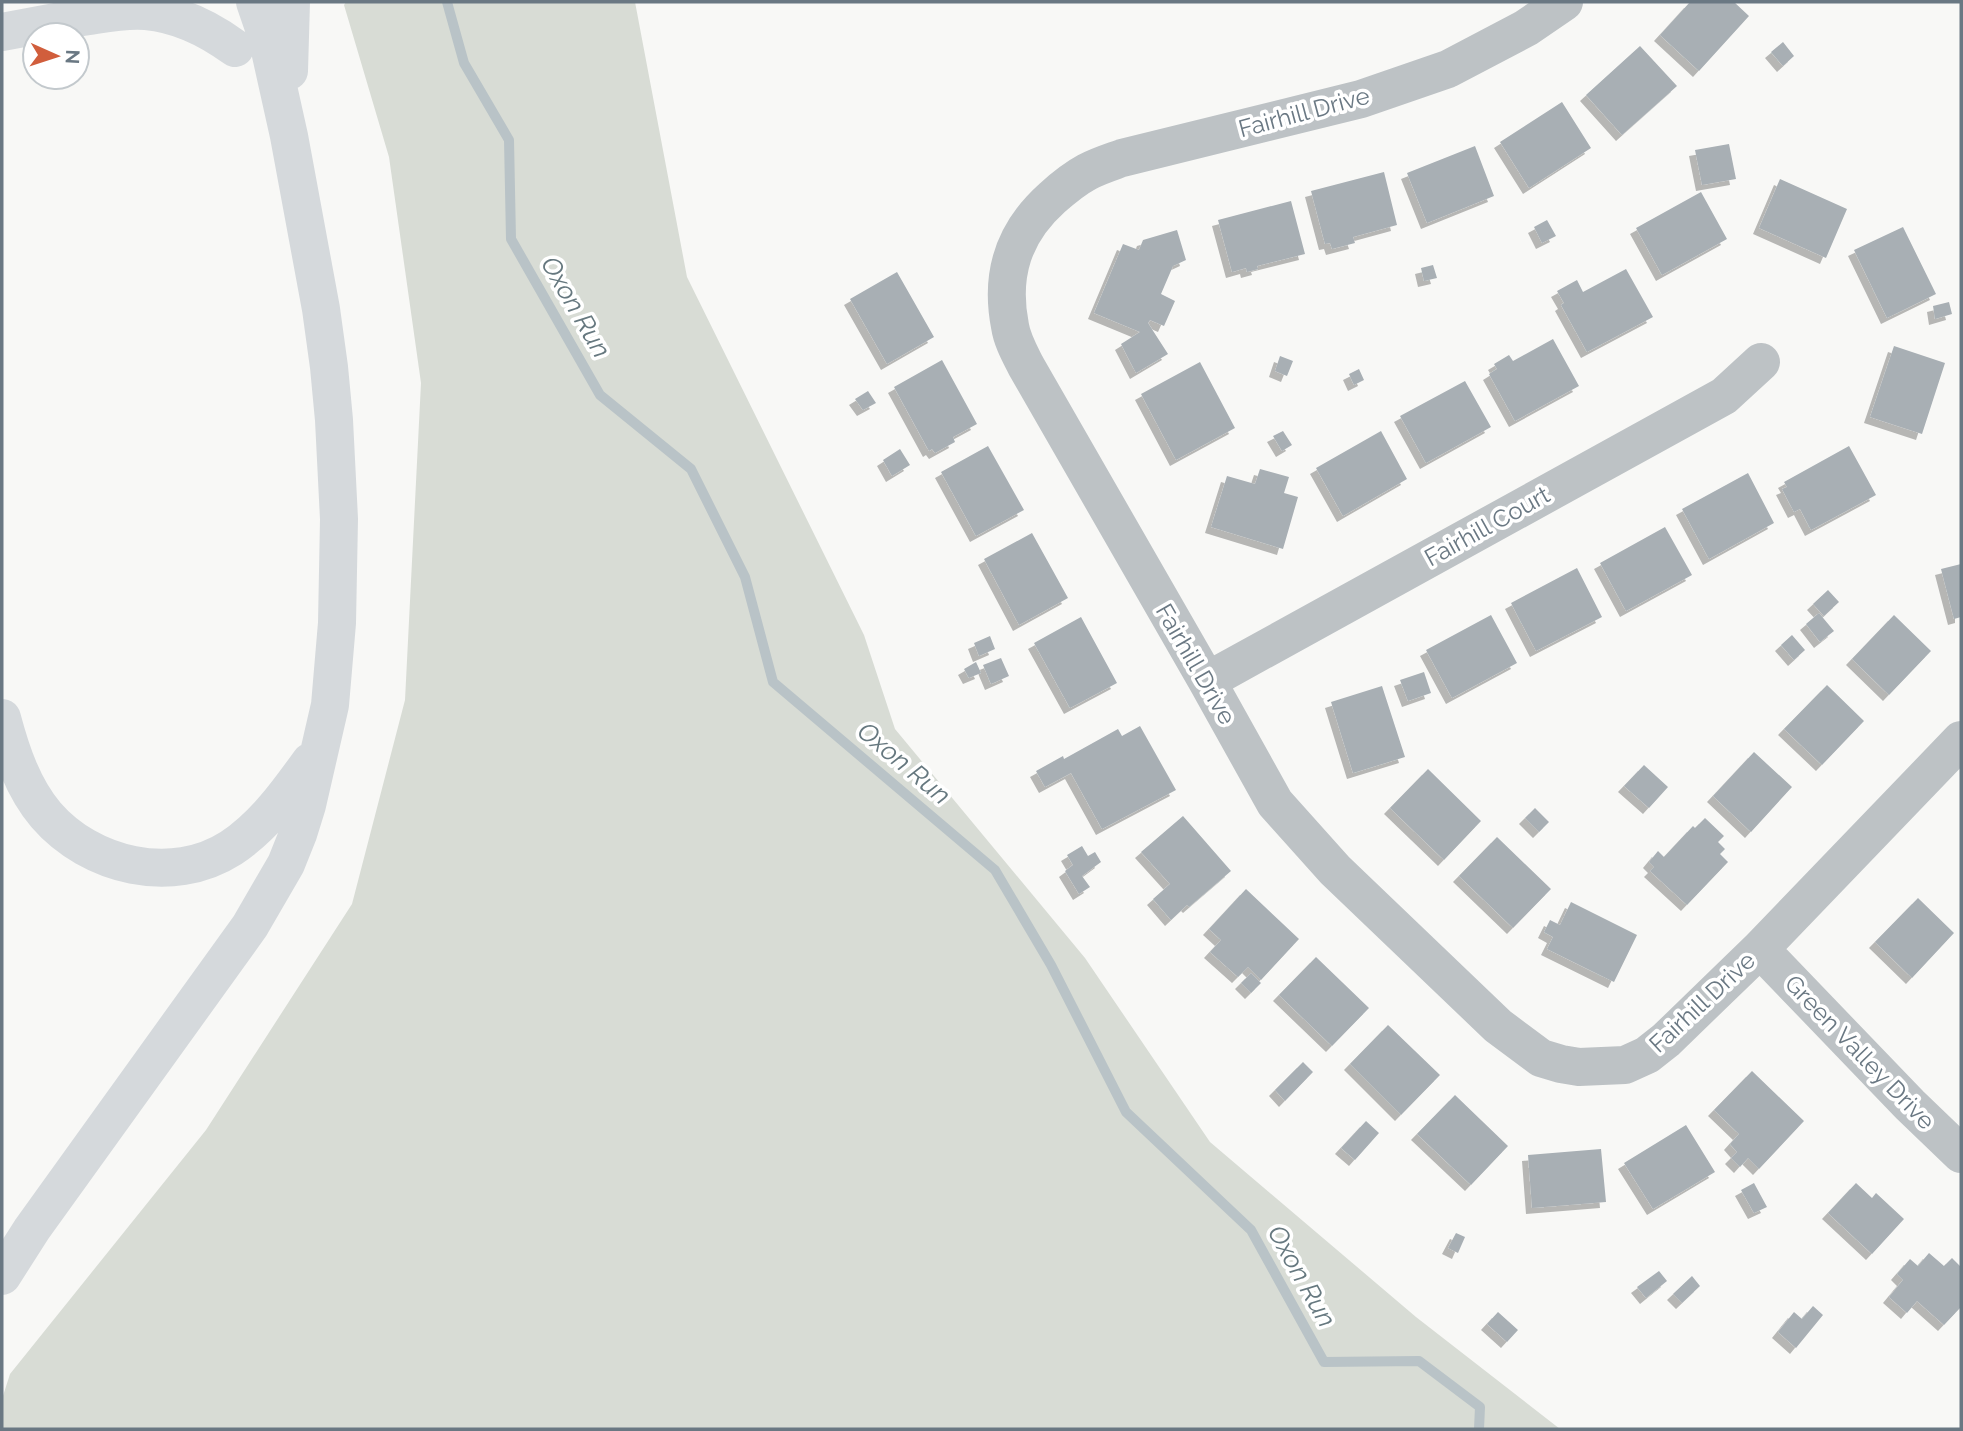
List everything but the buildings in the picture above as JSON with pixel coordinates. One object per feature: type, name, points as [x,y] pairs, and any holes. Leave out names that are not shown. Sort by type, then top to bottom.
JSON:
[{"type":"highway","points":[[2,20],[44,2]]},
{"type":"highway","points":[[215,2],[235,48],[289,136]]},
{"type":"highway","points":[[2,1276],[32,1229],[264,903],[286,864],[298,834],[330,705],[337,623],[338,474],[329,367],[323,320],[289,136],[267,37],[255,2]]},
{"type":"highway","points":[[289,136],[291,2]]},
{"type":"highway","points":[[2,32],[108,13],[144,10],[194,23],[235,48]]},
{"type":"highway","points":[[2,718],[18,769],[47,815],[67,835],[87,849],[110,860],[148,867],[184,866],[228,849],[269,816],[320,749]]},
{"type":"street","name":"Fairhill Drive","points":[[1564,2],[1527,28],[1448,69],[1361,99],[1122,158],[1086,172],[1039,210],[1023,232],[1011,256],[1006,292],[1010,328],[1026,366],[1275,803],[1335,870],[1498,1026],[1541,1058],[1579,1067],[1604,1067],[1625,1065],[1647,1055],[1760,949],[1961,740]]},
{"type":"street","name":"Fairhill Court","points":[[1207,681],[1724,396],[1761,362]]},
{"type":"street","name":"Green Valley Drive","points":[[1760,949],[1961,1154]]},
{"type":"shaded area","points":[[346,2],[635,2],[687,277],[864,635],[895,729],[1085,958],[1210,1142],[1416,1317],[1560,1429],[2,1429],[2,1399],[10,1374],[206,1130],[352,904],[405,700],[421,383],[389,157],[344,5]]},
{"type":"waterway","name":"Oxon Run","points":[[447,2],[464,63],[509,140],[511,239],[600,395],[691,469],[745,577],[773,682],[995,870],[1051,965],[1126,1112],[1251,1230],[1324,1362],[1419,1361],[1480,1407],[1479,1429]]}]
